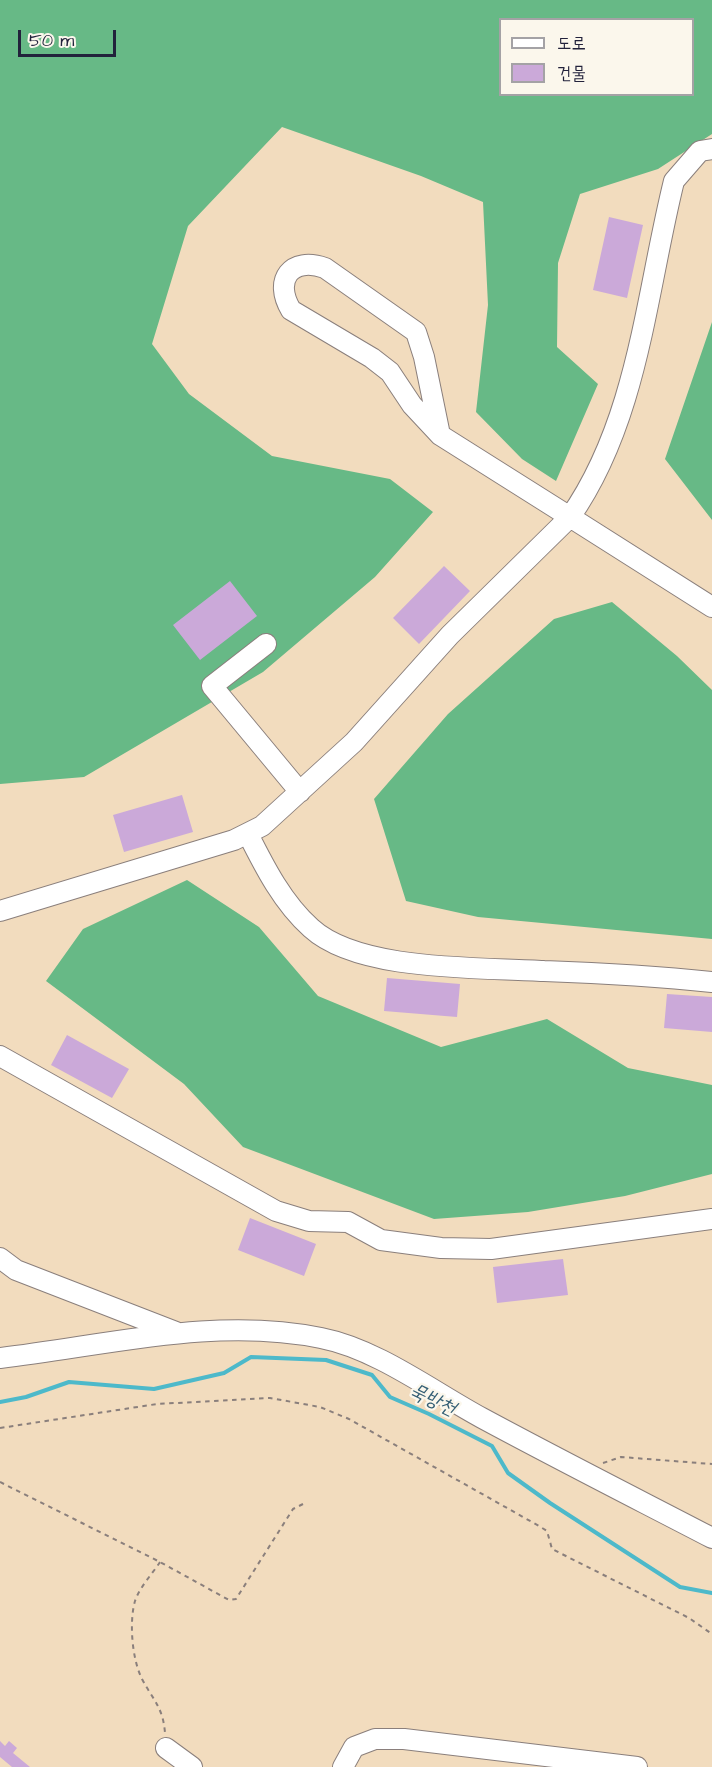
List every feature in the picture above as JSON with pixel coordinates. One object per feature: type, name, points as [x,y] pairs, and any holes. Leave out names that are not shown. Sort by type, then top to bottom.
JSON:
[{"type":"street","points":[[0,910],[248,834],[262,826],[354,742],[465,619],[570,518],[601,464],[620,419],[674,181],[700,151],[712,149]]},
{"type":"street","points":[[440,435],[424,357],[416,332],[325,267],[308,262],[292,268],[284,280],[284,298],[291,310],[372,358],[390,372],[412,405],[440,435],[712,607]]},
{"type":"street","points":[[266,644],[212,686],[300,792]]},
{"type":"street","points":[[248,834],[272,881],[311,929],[333,942],[364,955],[454,966],[662,976],[712,982]]},
{"type":"street","points":[[0,1056],[276,1211],[309,1221],[348,1222],[381,1240],[441,1248],[491,1249],[712,1219]]},
{"type":"street","points":[[0,1258],[16,1270],[181,1334]]},
{"type":"street","points":[[0,1358],[181,1334],[264,1331],[319,1337],[353,1346],[712,1538]]},
{"type":"street","points":[[343,1767],[354,1747],[375,1739],[404,1739],[637,1767]]},
{"type":"street","points":[[166,1748],[192,1767]]},
{"type":"path","points":[[0,1428],[157,1404],[199,1401],[270,1398],[320,1407],[349,1419],[539,1526],[547,1531],[552,1549],[689,1618],[712,1634]]},
{"type":"path","points":[[593,1476],[598,1464],[621,1457],[712,1464]]},
{"type":"path","points":[[0,1482],[160,1562],[229,1600],[236,1599],[293,1509],[303,1504]]},
{"type":"path","points":[[160,1562],[136,1599],[132,1618],[137,1664],[141,1677],[161,1708],[166,1748]]},
{"type":"green space","points":[[0,0],[712,0],[712,134],[658,169],[580,194],[558,263],[557,347],[598,384],[556,481],[522,459],[476,412],[488,305],[483,202],[421,176],[282,127],[188,226],[152,344],[189,394],[272,456],[390,479],[433,512],[375,577],[263,672],[84,777],[0,784]]},
{"type":"green space","points":[[712,322],[712,520],[665,459]]},
{"type":"green space","points":[[612,602],[677,656],[712,690],[712,939],[478,917],[406,901],[374,799],[448,714],[554,619]]},
{"type":"green space","points":[[187,880],[259,927],[318,996],[441,1047],[547,1019],[628,1068],[712,1085],[712,1174],[625,1196],[528,1212],[434,1219],[243,1147],[184,1084],[46,981],[83,929]]},
{"type":"building","points":[[609,217],[643,225],[627,298],[593,290]]},
{"type":"building","points":[[444,566],[470,591],[419,644],[393,618]]},
{"type":"building","points":[[230,581],[257,616],[200,660],[173,625]]},
{"type":"building","points":[[182,795],[193,832],[124,852],[113,815]]},
{"type":"building","points":[[387,978],[460,984],[457,1017],[384,1011]]},
{"type":"building","points":[[667,994],[712,997],[712,1032],[664,1028]]},
{"type":"building","points":[[67,1035],[129,1069],[112,1098],[51,1065]]},
{"type":"building","points":[[250,1218],[316,1244],[304,1276],[238,1250]]},
{"type":"building","points":[[563,1259],[568,1295],[497,1303],[493,1267]]},
{"type":"building","points":[[0,1741],[5,1746],[9,1741],[17,1748],[13,1753],[30,1767],[12,1767],[0,1757]]},
{"type":"waterway","name":"묵방천","points":[[0,1402],[26,1397],[69,1382],[154,1389],[224,1373],[251,1357],[326,1360],[372,1375],[390,1397],[492,1446],[508,1473],[550,1503],[680,1587],[712,1593]]}]
